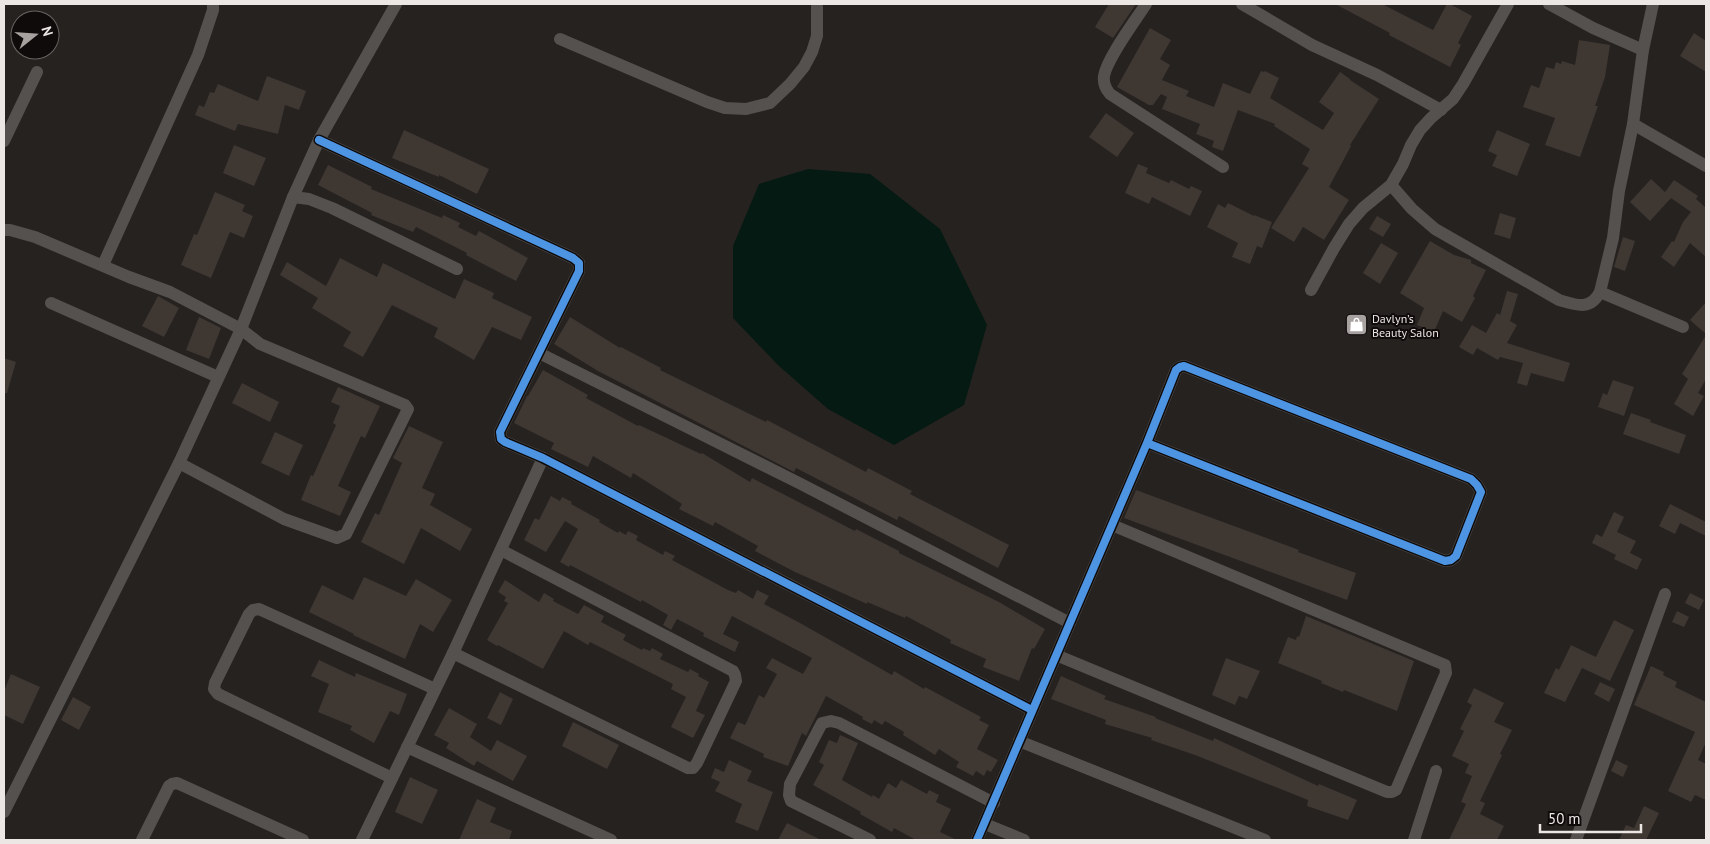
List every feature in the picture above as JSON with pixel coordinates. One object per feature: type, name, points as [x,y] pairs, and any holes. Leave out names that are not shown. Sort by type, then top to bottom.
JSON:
[{"type":"street","points":[[103,266],[198,55],[213,10],[213,4]]},
{"type":"street","points":[[4,812],[179,464],[241,329],[293,197],[318,140],[396,4]]},
{"type":"street","points":[[1146,4],[1108,64],[1104,78],[1105,88],[1110,94],[1223,167]]},
{"type":"street","points":[[1242,4],[1312,45],[1377,75],[1441,110]]},
{"type":"street","points":[[1312,290],[1349,224],[1364,208],[1391,185],[1404,164],[1411,145],[1420,130],[1453,99],[1508,4]]},
{"type":"street","points":[[1549,4],[1593,28],[1643,50]]},
{"type":"street","points":[[1391,185],[1412,209],[1435,230],[1559,300],[1578,306],[1590,304],[1600,292],[1612,238],[1619,191],[1633,124],[1643,50],[1653,4]]},
{"type":"street","points":[[560,39],[706,102],[725,108],[746,109],[770,103],[804,67],[812,52],[817,36],[815,5]]},
{"type":"street","points":[[4,141],[37,72]]},
{"type":"street","points":[[1633,124],[1706,166]]},
{"type":"street","points":[[318,140],[573,258],[579,263],[579,270],[500,432],[501,439],[543,458],[1032,710]]},
{"type":"street","points":[[293,197],[309,199],[332,208],[457,269]]},
{"type":"street","points":[[4,230],[35,237],[170,292],[241,329],[260,344],[405,405],[408,408],[346,534],[342,537],[337,538],[284,518],[179,464]]},
{"type":"street","points":[[1600,292],[1682,327]]},
{"type":"street","points":[[50,303],[218,377]]},
{"type":"street","points":[[539,353],[799,483],[1070,623]]},
{"type":"street","points":[[977,840],[1147,443],[1176,370],[1180,367],[1184,366],[1471,479],[1481,492],[1456,556],[1451,560],[1444,561],[1147,443]]},
{"type":"street","points":[[362,840],[453,653],[543,458]]},
{"type":"street","points":[[1056,655],[1387,792],[1396,790],[1412,754],[1446,672],[1445,665],[1112,525]]},
{"type":"street","points":[[453,653],[688,768],[693,768],[697,763],[736,681],[733,672],[501,550]]},
{"type":"street","points":[[1576,840],[1665,594]]},
{"type":"street","points":[[392,778],[218,694],[214,689],[215,683],[249,614],[253,610],[259,609],[435,689]]},
{"type":"street","points":[[870,840],[791,801],[789,795],[790,784],[822,723],[826,721],[839,723],[994,803]]},
{"type":"street","points":[[1019,741],[1265,840]]},
{"type":"street","points":[[407,747],[611,840]]},
{"type":"street","points":[[1414,840],[1436,771]]},
{"type":"street","points":[[142,840],[169,786],[177,783],[303,840]]},
{"type":"street","points":[[985,824],[1024,840]]},
{"type":"shaded area","points":[[808,169],[870,174],[940,229],[987,325],[964,405],[894,445],[828,409],[778,365],[733,318],[733,246],[759,184]]},
{"type":"building","points":[[1109,4],[1136,4],[1113,38],[1095,27]]},
{"type":"building","points":[[1335,4],[1382,4],[1433,30],[1447,4],[1472,16],[1458,43],[1461,45],[1450,67]]},
{"type":"building","points":[[1150,28],[1171,40],[1160,59],[1170,65],[1162,80],[1189,91],[1186,96],[1214,107],[1223,83],[1250,94],[1261,71],[1279,78],[1270,98],[1323,130],[1334,113],[1319,102],[1340,72],[1379,99],[1350,145],[1329,187],[1349,200],[1324,240],[1303,227],[1294,242],[1271,228],[1309,168],[1302,164],[1310,149],[1274,126],[1275,124],[1238,110],[1223,151],[1212,147],[1214,141],[1196,134],[1200,124],[1162,109],[1167,97],[1161,94],[1153,105],[1149,105],[1117,87]]},
{"type":"building","points":[[1694,33],[1706,41],[1706,72],[1680,56]]},
{"type":"building","points":[[1579,40],[1610,45],[1605,77],[1595,106],[1598,106],[1580,157],[1545,145],[1555,118],[1523,107],[1531,85],[1539,88],[1546,67],[1554,69],[1556,62],[1561,64],[1562,61],[1575,65]]},
{"type":"building","points":[[267,76],[306,91],[299,110],[285,105],[278,134],[238,124],[235,131],[195,115],[199,105],[204,107],[210,92],[214,93],[218,84],[258,101]]},
{"type":"building","points":[[1106,113],[1134,133],[1117,157],[1089,137]]},
{"type":"building","points":[[404,130],[489,169],[477,194],[439,175],[439,177],[392,158]]},
{"type":"building","points":[[1497,130],[1530,144],[1517,176],[1492,166],[1497,155],[1488,151]]},
{"type":"building","points":[[234,145],[266,158],[254,186],[223,173]]},
{"type":"building","points":[[1138,164],[1148,168],[1146,173],[1169,183],[1171,180],[1189,189],[1191,186],[1202,191],[1190,216],[1152,197],[1149,204],[1125,193]]},
{"type":"building","points":[[328,165],[372,187],[371,189],[442,218],[443,215],[460,223],[458,227],[476,236],[479,231],[528,258],[516,281],[416,227],[413,232],[371,215],[372,213],[318,185]]},
{"type":"building","points":[[1651,179],[1665,192],[1674,180],[1698,196],[1696,199],[1706,208],[1706,257],[1690,243],[1674,267],[1661,257],[1672,241],[1674,242],[1683,222],[1691,212],[1671,198],[1650,221],[1630,202]]},
{"type":"building","points":[[215,192],[245,205],[242,211],[253,216],[244,238],[230,232],[211,278],[181,265],[194,234],[197,235]]},
{"type":"building","points":[[1228,203],[1254,216],[1272,222],[1262,248],[1257,246],[1250,264],[1232,257],[1238,243],[1207,227],[1218,204],[1225,208]]},
{"type":"building","points":[[1500,213],[1516,218],[1510,239],[1494,234]]},
{"type":"building","points":[[1377,216],[1391,224],[1383,237],[1369,229]]},
{"type":"building","points":[[1623,237],[1635,241],[1625,271],[1614,267]]},
{"type":"building","points":[[1430,241],[1454,255],[1471,260],[1471,263],[1486,270],[1473,296],[1475,298],[1462,322],[1443,311],[1434,332],[1417,325],[1424,308],[1400,293]]},
{"type":"building","points":[[1381,243],[1398,253],[1380,284],[1363,273]]},
{"type":"building","points":[[340,258],[377,277],[383,263],[455,299],[464,279],[494,293],[492,298],[532,317],[521,340],[492,327],[474,360],[434,337],[438,328],[392,305],[363,357],[343,346],[351,332],[312,308],[318,298],[280,275],[287,262],[326,286]]},
{"type":"building","points":[[1507,291],[1518,294],[1510,321],[1517,325],[1507,343],[1570,363],[1564,382],[1531,373],[1527,386],[1517,383],[1523,363],[1500,357],[1498,360],[1477,348],[1473,355],[1459,347],[1472,325],[1486,333],[1497,313],[1500,315]]},
{"type":"building","points":[[158,296],[179,308],[164,337],[142,326]]},
{"type":"building","points":[[1706,302],[1706,334],[1690,320]]},
{"type":"building","points":[[199,317],[221,328],[209,359],[186,350]]},
{"type":"building","points":[[570,317],[620,348],[661,368],[660,370],[766,422],[767,420],[866,472],[868,468],[912,491],[910,494],[1009,545],[998,568],[899,516],[897,520],[796,468],[794,472],[598,371],[554,344]]},
{"type":"building","points":[[1706,335],[1706,379],[1698,393],[1704,396],[1693,416],[1674,404],[1688,379],[1682,374]]},
{"type":"building","points":[[4,358],[16,362],[7,393],[4,393]]},
{"type":"building","points":[[543,370],[588,395],[586,398],[638,426],[702,453],[750,482],[752,478],[855,531],[856,529],[899,551],[899,553],[999,602],[1045,629],[1034,649],[1032,648],[1019,681],[983,667],[986,659],[950,643],[951,640],[906,616],[905,618],[867,602],[867,604],[795,572],[755,551],[758,546],[715,522],[713,526],[679,509],[682,504],[633,473],[631,478],[593,456],[588,467],[551,449],[554,443],[514,423],[527,396]]},
{"type":"building","points":[[1613,380],[1634,387],[1624,416],[1598,407],[1603,393],[1607,395]]},
{"type":"building","points":[[242,383],[279,402],[270,422],[232,403]]},
{"type":"building","points":[[338,387],[380,406],[365,438],[361,436],[338,486],[351,492],[340,516],[301,500],[311,475],[313,476],[336,425],[333,423],[340,406],[331,402]]},
{"type":"building","points":[[1631,413],[1686,435],[1679,454],[1623,434]]},
{"type":"building","points":[[409,426],[443,442],[422,488],[435,494],[430,505],[472,529],[460,551],[421,528],[404,564],[361,542],[375,513],[379,515],[402,463],[393,458]]},
{"type":"building","points":[[275,432],[303,445],[289,476],[261,463]]},
{"type":"building","points":[[1136,490],[1356,573],[1347,600],[1124,518]]},
{"type":"building","points":[[551,496],[560,501],[562,497],[572,502],[571,504],[600,520],[599,522],[618,533],[619,531],[626,535],[628,531],[638,536],[636,540],[663,555],[665,551],[675,556],[672,560],[728,590],[736,593],[738,590],[753,599],[757,590],[769,596],[764,604],[892,675],[894,671],[924,689],[925,687],[981,717],[979,720],[989,725],[977,749],[998,760],[991,772],[987,770],[984,776],[976,771],[973,776],[956,767],[959,762],[939,749],[935,755],[903,735],[904,732],[885,721],[882,725],[874,720],[872,724],[826,696],[806,736],[802,733],[788,766],[763,757],[764,754],[730,738],[738,722],[745,725],[759,695],[764,698],[777,674],[766,668],[772,658],[803,674],[812,658],[732,616],[723,634],[739,642],[735,652],[703,636],[704,633],[677,619],[671,630],[663,625],[668,615],[642,600],[641,602],[570,565],[569,567],[560,562],[578,529],[565,521],[546,552],[524,540],[535,518],[539,520]]},
{"type":"building","points":[[1670,504],[1706,522],[1706,536],[1680,523],[1675,534],[1659,526]]},
{"type":"building","points":[[1614,512],[1624,517],[1617,532],[1636,541],[1630,553],[1642,559],[1637,570],[1614,559],[1616,555],[1592,543],[1596,534],[1602,537]]},
{"type":"building","points":[[364,577],[406,596],[416,579],[452,600],[433,632],[420,624],[405,659],[309,612],[322,585],[353,600]]},
{"type":"building","points":[[505,580],[539,602],[544,593],[554,599],[553,601],[578,614],[584,605],[604,616],[601,622],[626,635],[623,640],[642,650],[643,648],[650,651],[652,648],[663,654],[660,659],[688,672],[690,669],[709,682],[696,711],[705,715],[693,738],[671,727],[686,697],[671,689],[673,684],[590,642],[588,645],[564,631],[543,669],[487,640],[508,603],[504,601],[506,597],[498,592]]},
{"type":"building","points":[[1690,593],[1704,600],[1699,610],[1685,603]]},
{"type":"building","points":[[1677,611],[1689,617],[1684,627],[1672,622]]},
{"type":"building","points":[[1306,616],[1414,661],[1397,711],[1344,690],[1343,692],[1278,663],[1288,637],[1296,640],[1297,636],[1299,637]]},
{"type":"building","points":[[1614,620],[1634,630],[1610,681],[1582,668],[1565,702],[1544,693],[1556,668],[1559,670],[1571,645],[1596,657]]},
{"type":"building","points":[[1226,658],[1260,671],[1247,699],[1239,696],[1235,705],[1212,695]]},
{"type":"building","points":[[319,660],[355,677],[356,673],[407,694],[399,715],[390,711],[374,743],[350,730],[352,726],[318,712],[329,684],[311,676]]},
{"type":"building","points":[[1651,666],[1664,672],[1663,675],[1677,682],[1675,687],[1706,702],[1706,742],[1698,760],[1706,764],[1706,800],[1695,795],[1691,802],[1668,791],[1695,732],[1634,705]]},
{"type":"building","points":[[11,674],[40,687],[23,724],[4,715],[4,691]]},
{"type":"building","points":[[1061,676],[1106,696],[1104,699],[1156,717],[1213,741],[1214,738],[1318,786],[1319,784],[1357,800],[1348,820],[1307,806],[1308,800],[1195,755],[1151,740],[1152,738],[1105,724],[1106,720],[1051,699]]},
{"type":"building","points":[[1600,682],[1615,689],[1609,702],[1594,694]]},
{"type":"building","points":[[1474,688],[1504,703],[1494,722],[1512,730],[1480,801],[1485,803],[1480,814],[1504,826],[1497,840],[1449,840],[1466,804],[1461,802],[1472,776],[1465,773],[1469,764],[1452,756],[1464,731],[1460,729],[1472,705],[1467,702]]},
{"type":"building","points":[[500,692],[513,699],[501,725],[487,718]]},
{"type":"building","points":[[73,697],[91,707],[79,730],[61,720]]},
{"type":"building","points":[[449,708],[477,724],[470,737],[491,751],[497,740],[527,756],[513,781],[477,761],[474,766],[446,748],[449,743],[434,735]]},
{"type":"building","points":[[573,722],[619,745],[607,769],[562,746]]},
{"type":"building","points":[[840,735],[858,743],[842,780],[879,799],[888,783],[896,788],[901,780],[927,794],[929,790],[939,795],[936,802],[951,809],[940,832],[957,840],[916,840],[894,828],[892,832],[813,785],[824,765],[819,762],[829,740],[837,743]]},
{"type":"building","points":[[729,760],[752,771],[747,781],[773,792],[758,831],[735,822],[742,804],[715,791],[720,782],[711,778],[715,768],[724,772]]},
{"type":"building","points":[[1616,760],[1628,766],[1623,777],[1611,771]]},
{"type":"building","points":[[410,777],[438,790],[422,824],[395,812]]},
{"type":"building","points":[[477,799],[496,808],[490,822],[512,831],[509,840],[459,840]]},
{"type":"building","points":[[1644,806],[1659,813],[1646,840],[1619,840],[1626,825],[1634,828]]},
{"type":"building","points":[[787,823],[821,840],[778,840]]},
{"type":"cycle path","points":[[319,140],[573,258],[579,263],[579,271],[500,432],[501,439],[543,458],[1032,710]]},
{"type":"cycle path","points":[[977,840],[1147,443],[1176,370],[1180,367],[1184,366],[1471,479],[1481,492],[1456,556],[1451,560],[1445,561],[1147,443]]},
{"type":"place","name":"Davlyn’s Beauty Salon","points":[[1356,325]]}]
